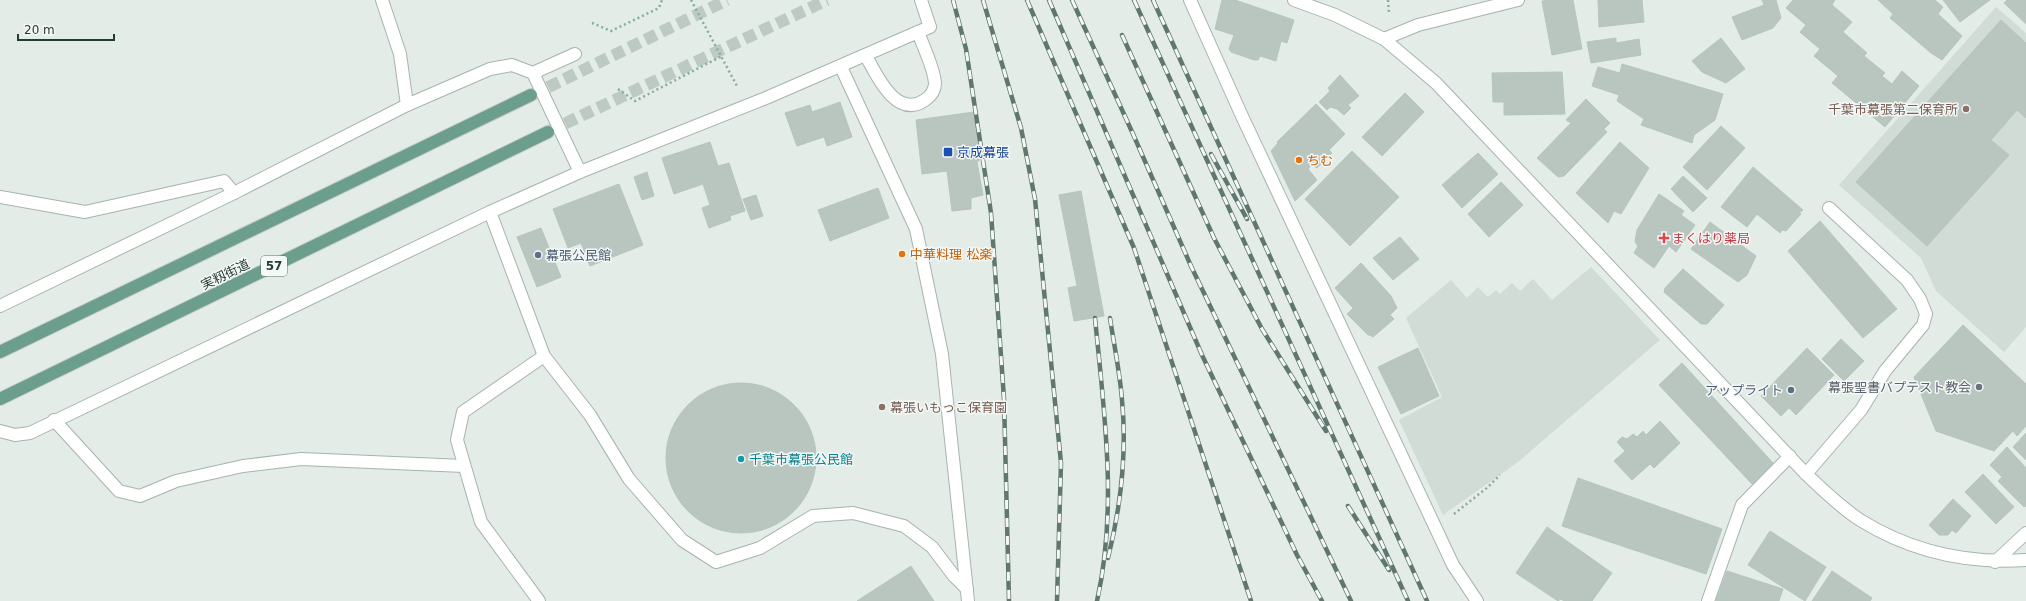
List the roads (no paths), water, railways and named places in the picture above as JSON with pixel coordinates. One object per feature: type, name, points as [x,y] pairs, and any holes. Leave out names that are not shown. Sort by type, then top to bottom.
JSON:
[{"type":"main road","points":[[0,352],[531,95]]},
{"type":"main road","name":"実籾街道","points":[[0,399],[548,132]]},
{"type":"street","points":[[382,0],[400,54],[408,105]]},
{"type":"street","points":[[0,431],[14,435],[30,433],[54,420],[490,212],[580,172],[841,67],[930,27],[921,0]]},
{"type":"street","points":[[1190,0],[1240,114],[1453,564],[1477,601]]},
{"type":"street","points":[[1294,0],[1335,15],[1384,39],[1436,83],[1806,474],[1835,501],[1860,520],[1898,539],[1944,555],[1995,562],[2026,560]]},
{"type":"street","points":[[1384,39],[1418,25],[1518,0]]},
{"type":"street","points":[[866,56],[884,88],[895,100],[912,104],[922,102],[932,95],[935,84],[918,32]]},
{"type":"street","points":[[533,73],[575,54]]},
{"type":"street","points":[[0,306],[234,193],[408,105],[490,69],[512,65],[533,73],[580,172]]},
{"type":"street","points":[[841,67],[916,229],[942,354],[968,595]]},
{"type":"street","points":[[0,197],[85,212],[224,181],[234,193]]},
{"type":"street","points":[[1806,474],[1861,410],[1885,372],[1923,325],[1926,314],[1920,299],[1907,280],[1829,208]]},
{"type":"street","points":[[490,212],[544,356],[590,415],[629,479],[682,540],[716,562],[760,548],[813,516],[853,513],[904,526],[932,547],[968,595]]},
{"type":"street","points":[[539,601],[481,522],[457,440],[463,412],[544,356]]},
{"type":"street","points":[[54,420],[119,491],[140,496],[176,481],[243,466],[301,459],[464,466]]},
{"type":"street","points":[[1708,601],[1742,505],[1790,456]]},
{"type":"street","points":[[1995,562],[2026,533]]},
{"type":"tunnel","points":[[532,95],[727,0]]},
{"type":"tunnel","points":[[549,131],[827,0]]},
{"type":"railway","points":[[953,0],[966,49],[991,213],[1004,399],[1009,601]]},
{"type":"railway","points":[[983,0],[1021,128],[1035,199],[1061,463],[1057,601]]},
{"type":"railway","points":[[1027,0],[1134,248],[1251,601]]},
{"type":"railway","points":[[1049,0],[1202,355],[1297,555],[1322,601]]},
{"type":"railway","points":[[1072,0],[1191,266],[1351,601]]},
{"type":"railway","points":[[1134,0],[1408,601]]},
{"type":"railway","points":[[1153,0],[1427,601]]},
{"type":"railway","points":[[1122,35],[1214,238],[1262,329],[1326,431]]},
{"type":"railway","points":[[1211,154],[1247,219]]},
{"type":"railway","points":[[1095,318],[1105,424],[1108,495],[1107,531],[1097,601]]},
{"type":"railway","points":[[1108,558],[1113,538],[1122,479],[1124,440],[1121,390],[1110,318]]},
{"type":"railway","points":[[1348,506],[1389,570]]},
{"type":"place","name":"千葉市幕張第二保育所","points":[[1966,109]]},
{"type":"place","name":"京成幕張","points":[[948,152]]},
{"type":"place","name":"ちむ","points":[[1299,160]]},
{"type":"place","name":"まくはり薬局","points":[[1664,238]]},
{"type":"place","name":"中華料理 松楽","points":[[902,254]]},
{"type":"place","name":"幕張公民館","points":[[538,255]]},
{"type":"place","name":"幕張聖書バプテスト教会","points":[[1979,387]]},
{"type":"place","name":"アップライト","points":[[1791,390]]},
{"type":"place","name":"幕張いもっこ保育園","points":[[882,407]]},
{"type":"place","name":"千葉市幕張公民館","points":[[741,459]]}]
